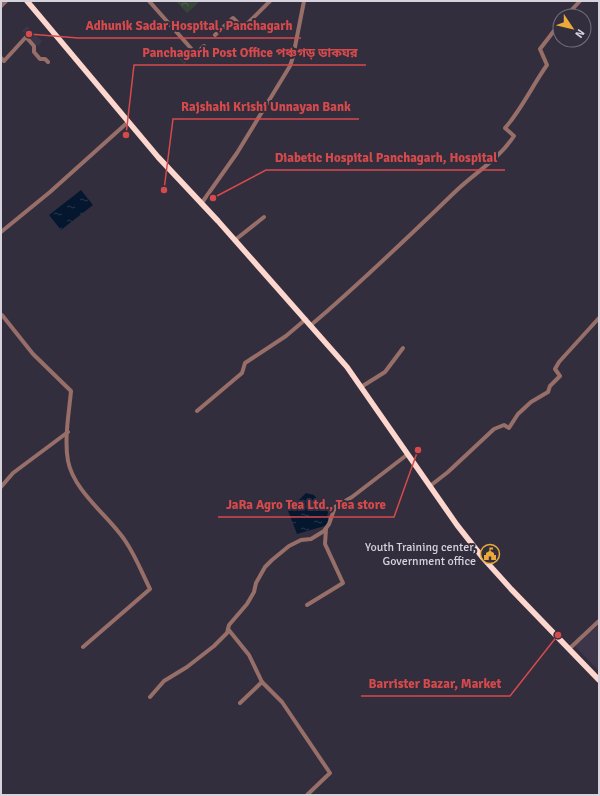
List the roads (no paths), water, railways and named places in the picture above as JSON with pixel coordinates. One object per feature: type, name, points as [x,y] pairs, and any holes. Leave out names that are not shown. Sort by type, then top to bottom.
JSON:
[{"type":"highway","points":[[27,1],[128,122],[306,319],[347,367],[457,525],[483,558],[599,680]]},
{"type":"street","points":[[1,6],[6,1]]},
{"type":"street","points":[[148,1],[196,54],[204,46]]},
{"type":"street","points":[[216,35],[233,18],[243,28],[270,1]]},
{"type":"street","points":[[201,204],[237,153],[290,66],[304,1]]},
{"type":"street","points":[[311,326],[464,184],[485,168],[509,143],[514,136],[505,128],[517,114],[547,65],[540,49],[552,33]]},
{"type":"street","points":[[1,58],[4,61],[26,37],[34,46],[34,52],[40,59],[45,59],[48,62]]},
{"type":"street","points":[[1,232],[50,192],[128,122]]},
{"type":"street","points":[[235,240],[264,217]]},
{"type":"street","points":[[1,316],[2,315],[33,354],[71,391],[68,432],[68,460],[71,472],[83,490],[126,542],[150,589],[83,647]]},
{"type":"street","points":[[430,486],[448,472],[494,429],[504,425],[509,428],[518,414],[542,394],[548,392],[550,386],[560,376],[555,369],[559,362],[599,318]]},
{"type":"street","points":[[197,411],[242,373],[245,363],[286,336],[306,319]]},
{"type":"street","points":[[361,386],[385,372],[403,348]]},
{"type":"street","points":[[1,487],[13,473],[68,432]]},
{"type":"street","points":[[307,605],[343,582],[325,544],[326,529],[335,507],[352,498],[408,454]]},
{"type":"street","points":[[150,697],[164,681],[187,667],[214,646],[227,633],[229,626],[247,604],[265,567],[289,546],[301,540],[311,539],[326,529]]},
{"type":"street","points":[[569,649],[599,621]]},
{"type":"street","points":[[228,629],[249,655],[262,682],[282,702],[330,773],[307,795]]},
{"type":"street","points":[[240,703],[262,682]]},
{"type":"water","points":[[81,190],[93,205],[61,230],[49,215]]},
{"type":"water","points":[[306,493],[314,495],[328,511],[328,525],[297,534],[288,511]]},
{"type":"place","name":"Adhunik Sadar Hospital, Panchagarh","points":[[29,34]]},
{"type":"place","name":"Panchagarh Post Office পঞ্চগড় ডাকঘর","points":[[126,135]]},
{"type":"place","name":"Rajshahi Krishi Unnayan Bank","points":[[164,190]]},
{"type":"place","name":"Diabetic Hospital Panchagarh, Hospital","points":[[213,198]]},
{"type":"place","name":"JaRa Agro Tea Ltd., Tea store","points":[[418,450]]},
{"type":"place","name":"Youth Training center, Government office","points":[[490,554]]},
{"type":"place","name":"Barrister Bazar, Market","points":[[558,635]]}]
